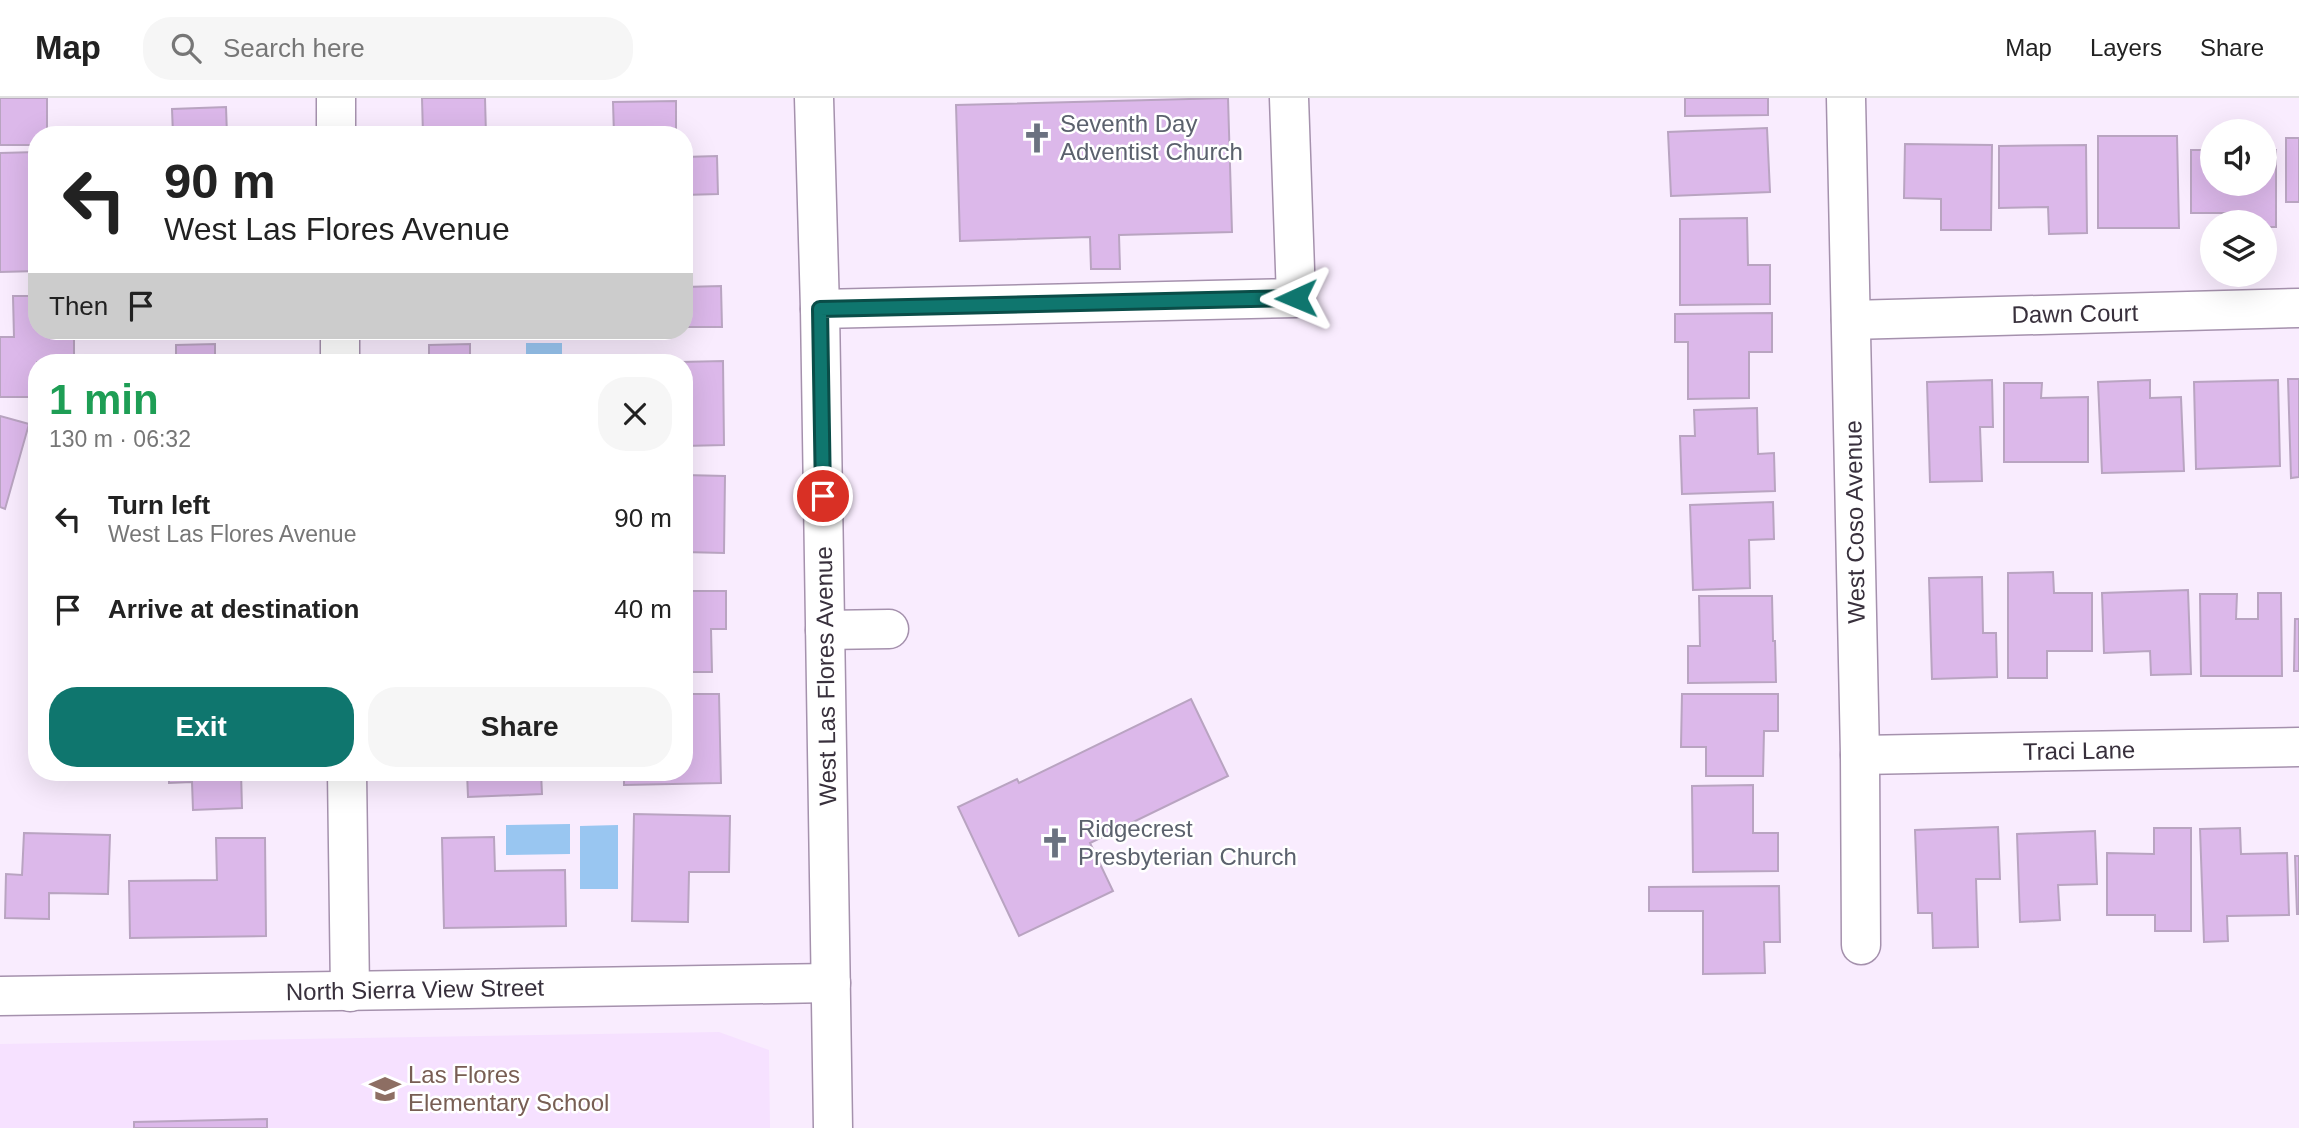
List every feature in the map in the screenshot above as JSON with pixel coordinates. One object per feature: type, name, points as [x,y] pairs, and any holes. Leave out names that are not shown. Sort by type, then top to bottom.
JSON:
[{"type":"street","points":[[336,98],[336,126]]},
{"type":"street","name":"West Las Flores Avenue","points":[[814,98],[820,309],[833,1128]]},
{"type":"street","points":[[820,309],[1296,298],[1289,98]]},
{"type":"street","name":"West Coso Avenue","points":[[1846,98],[1860,755],[1861,946]]},
{"type":"street","name":"Dawn Court","points":[[1851,320],[2299,308]]},
{"type":"street","points":[[825,630],[889,629]]},
{"type":"street","name":"Traci Lane","points":[[1860,755],[2299,747]]},
{"type":"street","points":[[347,781],[350,992]]},
{"type":"street","name":"North Sierra View Street","points":[[0,996],[831,983]]},
{"type":"shaded area","name":"Las Flores Elementary School","points":[[719,1032],[769,1050],[770,1128],[0,1128],[0,1044]]},
{"type":"water","points":[[526,343],[562,343],[562,354],[526,354]]},
{"type":"water","points":[[570,824],[570,854],[506,855],[506,825]]},
{"type":"water","points":[[618,825],[618,889],[580,889],[580,826]]},
{"type":"building","points":[[0,98],[47,98],[47,126],[28,126],[28,145],[0,145]]},
{"type":"building","points":[[422,98],[485,98],[486,126],[423,126]]},
{"type":"building","points":[[1228,98],[1232,232],[1119,235],[1120,269],[1091,269],[1090,237],[960,241],[956,105]]},
{"type":"building","points":[[1685,98],[1768,98],[1768,115],[1685,116]]},
{"type":"building","points":[[676,101],[676,126],[614,126],[613,102]]},
{"type":"building","points":[[226,107],[227,126],[173,126],[172,109]]},
{"type":"building","points":[[1767,128],[1770,192],[1671,196],[1668,132]]},
{"type":"building","points":[[2098,136],[2177,136],[2179,228],[2098,228]]},
{"type":"building","points":[[2286,138],[2299,138],[2299,202],[2286,202]]},
{"type":"building","points":[[1905,144],[1992,145],[1991,230],[1941,230],[1941,199],[1904,198]]},
{"type":"building","points":[[2086,145],[2087,233],[2049,234],[2048,207],[1999,208],[1999,146]]},
{"type":"building","points":[[2191,150],[2200,150],[2200,196],[2276,196],[2276,210],[2200,210],[2200,213],[2191,213]]},
{"type":"building","points":[[28,152],[28,271],[0,272],[0,153]]},
{"type":"building","points":[[717,156],[718,194],[693,195],[693,157]]},
{"type":"building","points":[[1747,218],[1748,265],[1770,265],[1770,304],[1680,305],[1680,219]]},
{"type":"building","points":[[721,286],[722,327],[693,327],[693,287]]},
{"type":"building","points":[[13,296],[28,296],[28,340],[74,340],[74,354],[28,354],[28,397],[0,397],[0,337],[14,337]]},
{"type":"building","points":[[1772,313],[1772,352],[1749,352],[1749,398],[1688,399],[1688,342],[1675,342],[1675,314]]},
{"type":"building","points":[[215,344],[215,354],[176,354],[176,345]]},
{"type":"building","points":[[470,344],[470,354],[429,354],[429,345]]},
{"type":"building","points":[[723,361],[724,445],[693,446],[693,362]]},
{"type":"building","points":[[2288,379],[2299,379],[2299,477],[2291,478]]},
{"type":"building","points":[[1992,380],[1993,427],[1980,427],[1982,481],[1930,482],[1927,382]]},
{"type":"building","points":[[2150,380],[2150,398],[2181,397],[2184,471],[2102,473],[2098,382]]},
{"type":"building","points":[[2278,380],[2280,466],[2196,469],[2194,382]]},
{"type":"building","points":[[2004,383],[2042,383],[2041,398],[2088,397],[2088,462],[2004,462]]},
{"type":"building","points":[[1757,408],[1758,454],[1774,453],[1775,491],[1682,494],[1680,436],[1695,436],[1694,410]]},
{"type":"building","points":[[0,416],[28,424],[28,428],[5,509],[0,507]]},
{"type":"building","points":[[693,475],[725,476],[724,553],[693,552]]},
{"type":"building","points":[[1773,502],[1774,539],[1749,540],[1750,588],[1693,590],[1690,505]]},
{"type":"building","points":[[2053,572],[2054,593],[2092,593],[2092,651],[2047,651],[2047,678],[2008,678],[2008,573]]},
{"type":"building","points":[[1982,577],[1983,633],[1996,633],[1997,677],[1932,679],[1929,578]]},
{"type":"building","points":[[2188,590],[2191,674],[2151,675],[2150,651],[2104,653],[2102,593]]},
{"type":"building","points":[[693,591],[726,591],[726,629],[711,629],[712,672],[693,672]]},
{"type":"building","points":[[2258,593],[2281,593],[2282,676],[2201,676],[2200,594],[2237,594],[2236,619],[2258,619]]},
{"type":"building","points":[[1699,596],[1772,596],[1776,682],[1688,683],[1688,646],[1700,646]]},
{"type":"building","points":[[2295,619],[2299,619],[2299,671],[2294,671]]},
{"type":"building","points":[[693,694],[719,694],[721,783],[624,785],[624,781],[693,781]]},
{"type":"building","points":[[1682,694],[1778,694],[1778,731],[1764,731],[1763,776],[1706,776],[1706,747],[1681,747]]},
{"type":"building","points":[[1191,699],[1228,776],[1090,843],[1113,891],[1019,936],[958,807],[1017,779],[1019,783]]},
{"type":"building","points":[[169,781],[241,781],[242,808],[193,810],[192,782]]},
{"type":"building","points":[[467,781],[541,781],[542,794],[468,797]]},
{"type":"building","points":[[1753,785],[1753,833],[1778,833],[1778,871],[1693,872],[1692,786]]},
{"type":"building","points":[[634,814],[730,816],[729,872],[689,872],[688,922],[632,921]]},
{"type":"building","points":[[1998,827],[2000,879],[1976,879],[1978,947],[1933,948],[1932,913],[1918,913],[1915,830]]},
{"type":"building","points":[[2154,828],[2191,828],[2191,931],[2155,931],[2155,915],[2107,915],[2107,853],[2154,854]]},
{"type":"building","points":[[2240,828],[2241,854],[2287,853],[2289,915],[2227,916],[2228,941],[2204,942],[2200,829]]},
{"type":"building","points":[[2095,831],[2097,884],[2058,885],[2060,920],[2020,922],[2017,834]]},
{"type":"building","points":[[24,833],[110,835],[108,894],[49,893],[49,919],[5,918],[6,874],[22,875]]},
{"type":"building","points":[[494,837],[495,871],[565,870],[566,926],[444,928],[442,838]]},
{"type":"building","points":[[216,838],[265,838],[266,936],[130,938],[129,881],[217,880]]},
{"type":"building","points":[[2295,856],[2299,856],[2299,914],[2297,914]]},
{"type":"building","points":[[1779,886],[1780,942],[1764,942],[1765,973],[1703,974],[1703,911],[1649,911],[1649,887]]},
{"type":"building","points":[[267,1119],[267,1128],[134,1128],[134,1122]]},
{"type":"place","name":"Seventh Day Adventist Church","points":[[1037,138]]},
{"type":"place","name":"Ridgecrest Presbyterian Church","points":[[1055,843]]},
{"type":"place","name":"Las Flores Elementary School","points":[[385,1089]]},
{"type":"route","points":[[823,496],[820,309],[1296,298]]}]
